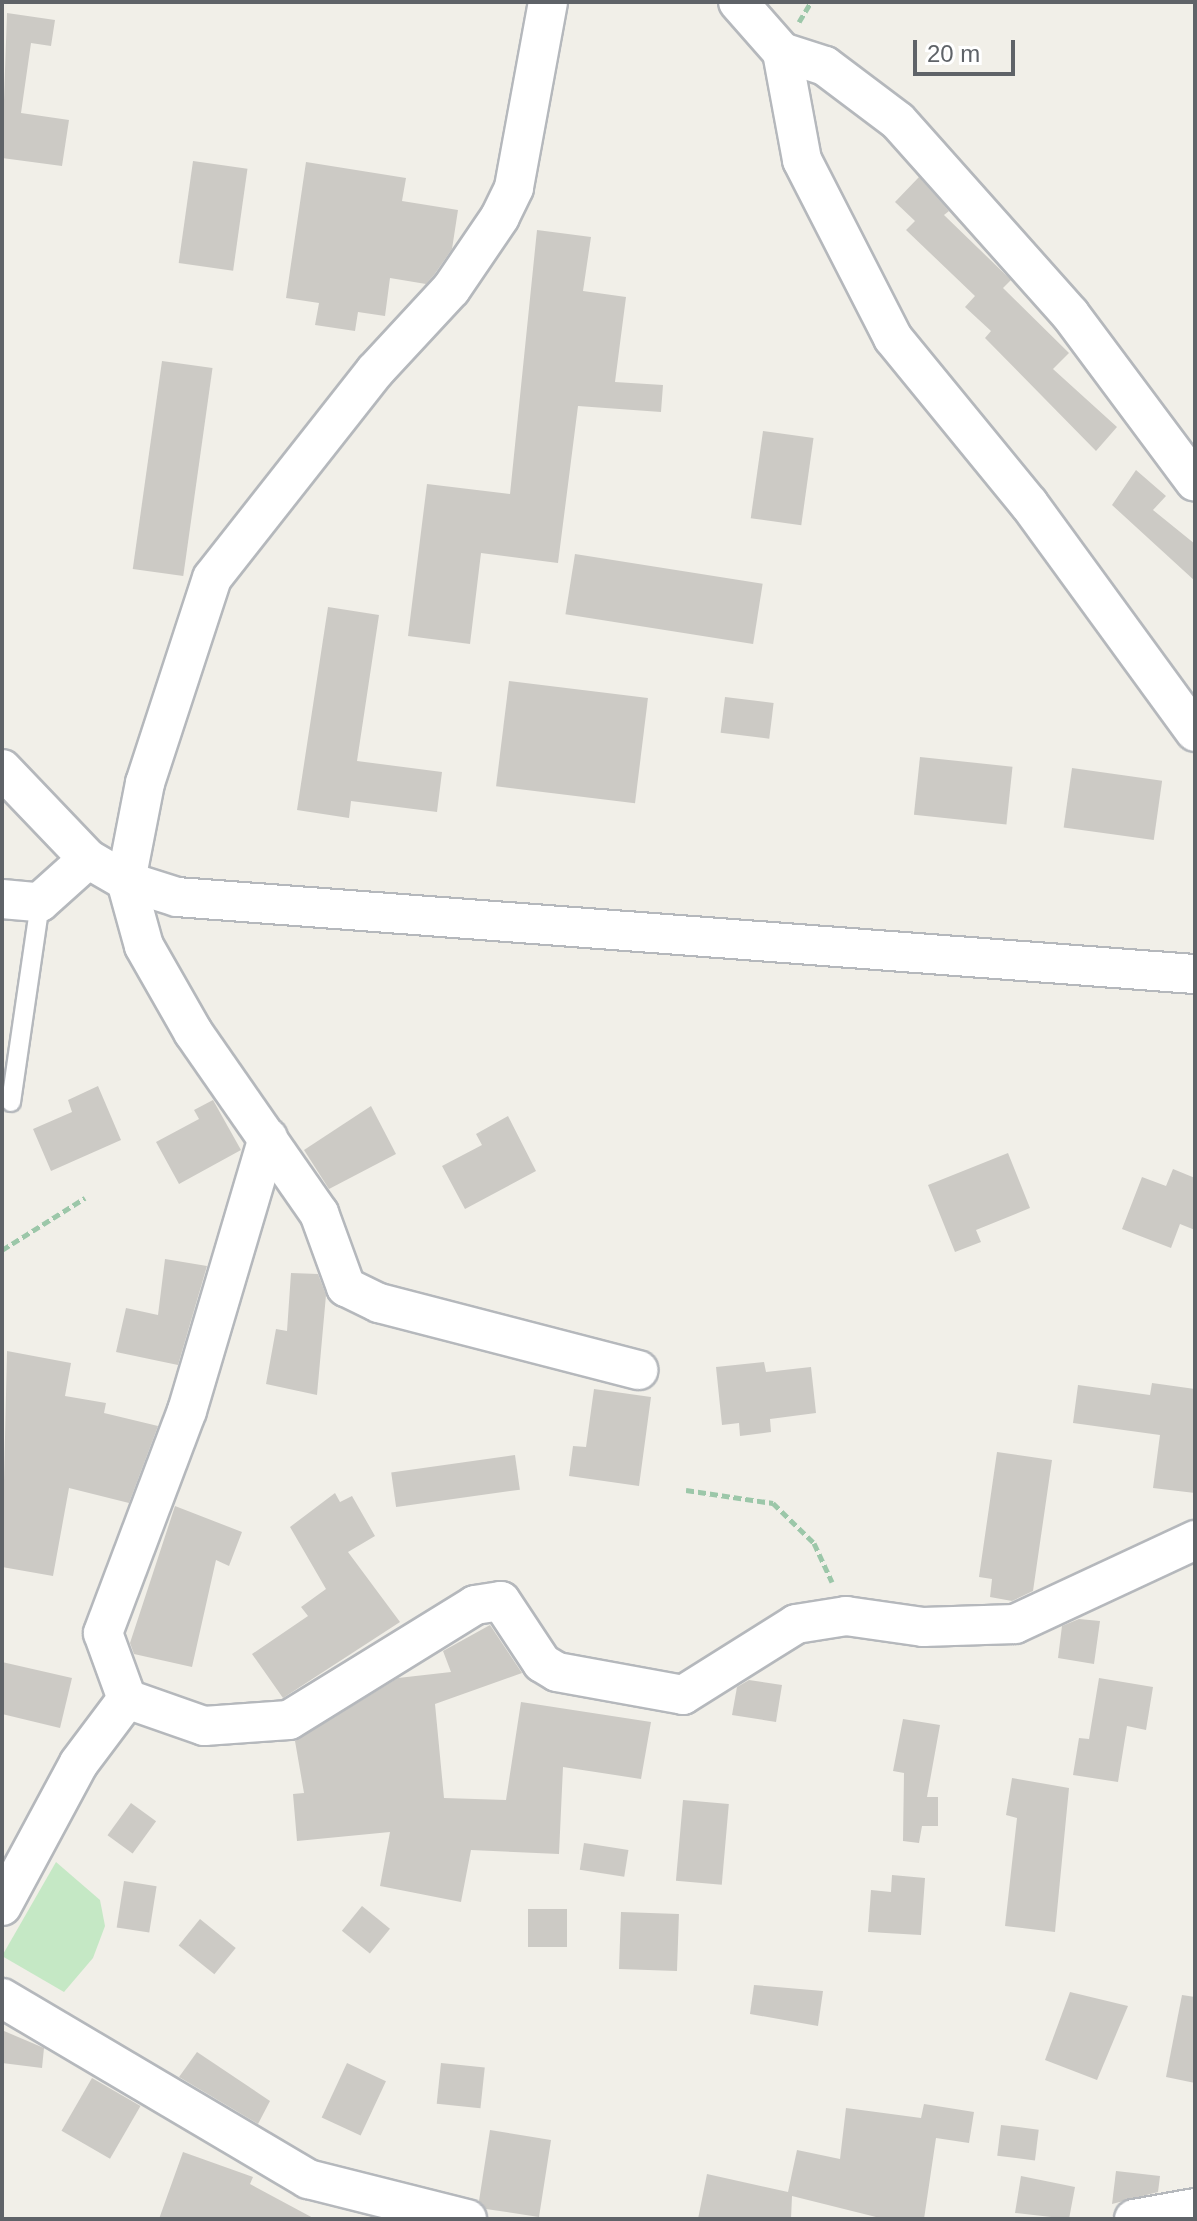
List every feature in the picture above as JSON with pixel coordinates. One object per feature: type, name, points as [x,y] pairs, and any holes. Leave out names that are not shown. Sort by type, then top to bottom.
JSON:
[{"type":"street","points":[[548,2],[514,188],[500,217],[451,289],[375,371],[212,578],[145,783],[126,881],[144,946],[319,1213],[350,1291],[638,1370]]},
{"type":"street","points":[[738,2],[782,52],[825,66],[898,121],[1070,314],[1195,482]]},
{"type":"street","points":[[782,52],[799,151],[893,338],[1029,504],[1195,732]]},
{"type":"street","points":[[2,769],[88,859],[126,881],[231,902],[1195,974]]},
{"type":"street","points":[[2,899],[40,902],[88,859]]},
{"type":"street","points":[[127,1699],[103,1633],[187,1411],[268,1138]]},
{"type":"street","points":[[127,1699],[204,1726],[289,1720],[475,1605],[501,1601],[542,1663],[557,1672],[683,1695],[796,1624],[846,1616],[923,1627],[1015,1624],[1195,1540]]},
{"type":"street","points":[[2,1906],[63,1789],[127,1699]]},
{"type":"street","points":[[2,1998],[308,2179],[467,2219]]},
{"type":"street","points":[[1134,2219],[1195,2208]]},
{"type":"lane","points":[[11,1102],[40,902]]},
{"type":"path","points":[[2,1250],[85,1198]]},
{"type":"path","points":[[686,1490],[773,1503],[814,1543],[846,1616]]},
{"type":"green space","points":[[56,1862],[100,1900],[105,1926],[93,1958],[64,1992],[2,1956]]},
{"type":"building","points":[[7,13],[55,20],[51,46],[31,43],[21,113],[69,120],[62,166],[2,158]]},
{"type":"building","points":[[193,161],[247,169],[233,271],[179,263]]},
{"type":"building","points":[[306,162],[406,178],[402,201],[458,210],[452,249],[434,275],[426,284],[390,278],[385,316],[358,312],[355,331],[315,325],[319,303],[286,298]]},
{"type":"building","points":[[919,177],[949,211],[944,215],[1011,280],[1003,288],[1069,353],[1053,369],[1117,427],[1096,451],[985,338],[991,331],[965,307],[975,296],[906,230],[915,221],[895,202]]},
{"type":"building","points":[[537,230],[591,237],[583,291],[626,297],[615,382],[663,385],[661,412],[578,406],[558,563],[481,553],[470,644],[408,636],[427,484],[510,494]]},
{"type":"building","points":[[162,361],[213,368],[183,576],[133,569]]},
{"type":"building","points":[[763,431],[814,438],[801,525],[751,518]]},
{"type":"building","points":[[1136,470],[1166,496],[1153,510],[1195,544],[1195,581],[1112,505]]},
{"type":"building","points":[[575,554],[763,584],[753,644],[565,614]]},
{"type":"building","points":[[328,607],[379,615],[357,761],[442,772],[437,812],[351,801],[349,818],[297,810]]},
{"type":"building","points":[[509,681],[648,698],[635,803],[496,786]]},
{"type":"building","points":[[725,697],[774,703],[769,739],[721,733]]},
{"type":"building","points":[[920,757],[1012,767],[1006,824],[914,815]]},
{"type":"building","points":[[1072,768],[1162,781],[1154,840],[1064,827]]},
{"type":"building","points":[[98,1086],[121,1140],[51,1171],[33,1129],[72,1112],[68,1100]]},
{"type":"building","points":[[213,1100],[241,1150],[179,1184],[156,1142],[199,1119],[194,1110]]},
{"type":"building","points":[[371,1106],[396,1154],[329,1189],[304,1150]]},
{"type":"building","points":[[508,1116],[536,1171],[465,1209],[442,1166],[482,1145],[476,1134]]},
{"type":"building","points":[[1008,1153],[1030,1208],[976,1230],[981,1242],[955,1252],[928,1185]]},
{"type":"building","points":[[1173,1169],[1195,1178],[1195,1230],[1180,1224],[1171,1248],[1122,1229],[1142,1177],[1166,1186]]},
{"type":"building","points":[[165,1259],[207,1266],[178,1365],[116,1352],[126,1308],[158,1315]]},
{"type":"building","points":[[291,1273],[318,1274],[326,1295],[317,1395],[266,1384],[276,1329],[287,1331]]},
{"type":"building","points":[[7,1351],[71,1363],[65,1396],[106,1403],[104,1413],[158,1426],[129,1503],[69,1488],[53,1576],[2,1567]]},
{"type":"building","points":[[764,1362],[766,1372],[811,1367],[816,1413],[770,1419],[771,1432],[740,1436],[739,1423],[722,1425],[716,1367]]},
{"type":"building","points":[[1152,1383],[1195,1389],[1195,1493],[1153,1488],[1160,1435],[1073,1423],[1078,1385],[1150,1395]]},
{"type":"building","points":[[594,1389],[651,1397],[639,1486],[569,1476],[573,1446],[586,1447]]},
{"type":"building","points":[[997,1452],[1052,1460],[1033,1591],[1012,1601],[990,1597],[992,1579],[979,1577]]},
{"type":"building","points":[[515,1455],[520,1490],[396,1507],[391,1472]]},
{"type":"building","points":[[335,1493],[340,1502],[352,1496],[375,1536],[348,1552],[400,1622],[283,1698],[252,1654],[308,1616],[301,1607],[326,1589],[290,1527]]},
{"type":"building","points":[[175,1506],[242,1532],[229,1566],[216,1560],[192,1667],[134,1654],[130,1643]]},
{"type":"building","points":[[1079,1619],[1100,1621],[1094,1664],[1058,1658],[1062,1626]]},
{"type":"building","points":[[490,1625],[522,1673],[435,1704],[444,1798],[506,1800],[521,1702],[651,1722],[641,1779],[563,1767],[559,1854],[471,1850],[461,1902],[380,1886],[390,1832],[297,1841],[293,1794],[304,1793],[295,1741],[398,1678],[451,1672],[443,1651]]},
{"type":"building","points":[[2,1662],[72,1678],[60,1728],[2,1714]]},
{"type":"building","points":[[1099,1678],[1153,1687],[1146,1730],[1127,1726],[1118,1782],[1073,1775],[1079,1738],[1089,1739]]},
{"type":"building","points":[[749,1680],[782,1685],[776,1722],[732,1715],[737,1687]]},
{"type":"building","points":[[903,1719],[940,1725],[927,1797],[938,1797],[938,1826],[922,1826],[919,1843],[903,1841],[904,1773],[893,1771]]},
{"type":"building","points":[[1012,1778],[1069,1788],[1055,1932],[1005,1926],[1017,1818],[1006,1815]]},
{"type":"building","points":[[683,1800],[729,1804],[722,1885],[676,1881]]},
{"type":"building","points":[[131,1803],[156,1821],[133,1854],[107,1835]]},
{"type":"building","points":[[584,1843],[628,1850],[624,1877],[580,1870]]},
{"type":"building","points":[[892,1875],[925,1878],[921,1935],[868,1932],[871,1890],[891,1892]]},
{"type":"building","points":[[124,1881],[157,1886],[149,1933],[117,1927]]},
{"type":"building","points":[[362,1906],[390,1929],[370,1954],[342,1931]]},
{"type":"building","points":[[528,1909],[567,1909],[567,1947],[528,1947]]},
{"type":"building","points":[[621,1912],[679,1914],[677,1971],[619,1969]]},
{"type":"building","points":[[200,1919],[236,1948],[214,1974],[179,1945]]},
{"type":"building","points":[[754,1985],[823,1991],[818,2026],[750,2014]]},
{"type":"building","points":[[1070,1992],[1128,2006],[1097,2080],[1045,2060]]},
{"type":"building","points":[[1182,1995],[1195,1997],[1195,2083],[1166,2077]]},
{"type":"building","points":[[4,2031],[44,2048],[42,2068],[2,2063]]},
{"type":"building","points":[[197,2052],[270,2101],[258,2124],[179,2077]]},
{"type":"building","points":[[347,2063],[386,2081],[361,2136],[322,2117]]},
{"type":"building","points":[[441,2063],[485,2068],[480,2108],[437,2104]]},
{"type":"building","points":[[92,2078],[140,2106],[110,2159],[61,2131]]},
{"type":"building","points":[[924,2104],[974,2112],[969,2143],[936,2138],[924,2219],[884,2219],[792,2196],[791,2219],[698,2219],[707,2174],[788,2192],[797,2150],[840,2159],[846,2108],[921,2118]]},
{"type":"building","points":[[1001,2125],[1039,2130],[1035,2160],[997,2156]]},
{"type":"building","points":[[490,2130],[551,2140],[539,2217],[486,2209],[479,2201]]},
{"type":"building","points":[[183,2152],[253,2177],[250,2184],[315,2219],[159,2219]]},
{"type":"building","points":[[1116,2171],[1160,2176],[1158,2192],[1112,2204]]},
{"type":"building","points":[[1021,2176],[1075,2187],[1069,2219],[1015,2213]]}]
